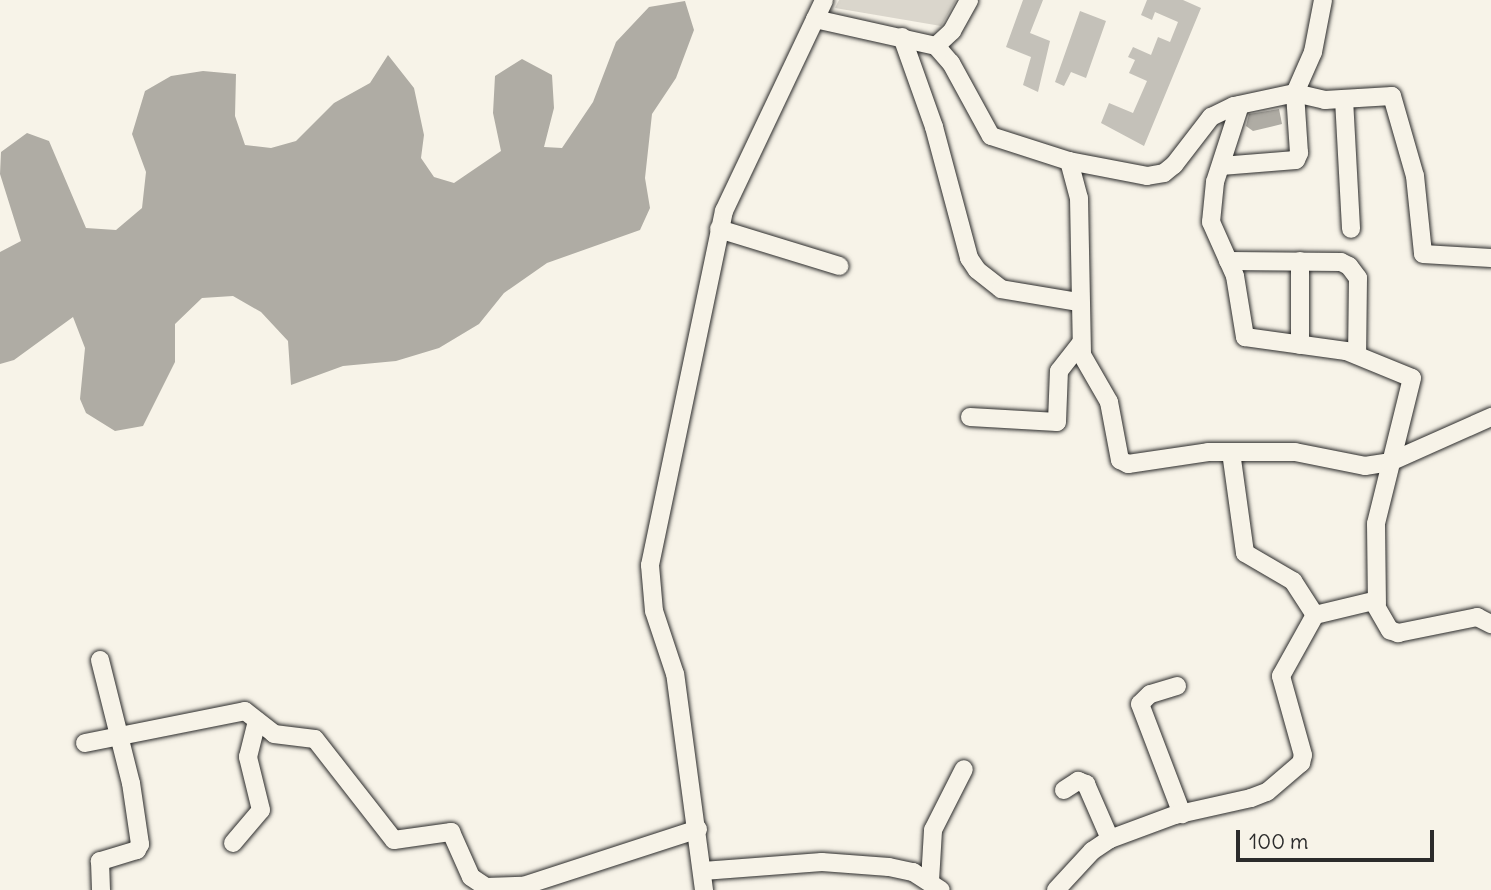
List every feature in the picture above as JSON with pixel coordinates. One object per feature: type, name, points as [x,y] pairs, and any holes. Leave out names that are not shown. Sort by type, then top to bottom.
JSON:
[{"type":"street","points":[[704,890],[698,829],[675,674],[654,611],[650,565],[719,229],[739,172],[824,0]]},
{"type":"street","points":[[936,46],[952,31],[969,0]]},
{"type":"street","points":[[1221,166],[1296,160],[1300,153],[1295,93],[1313,52],[1323,0]]},
{"type":"street","points":[[815,19],[936,46],[951,63],[991,136],[1069,161],[1147,176],[1164,173],[1200,127],[1240,105],[1295,93],[1344,99],[1386,95],[1394,101],[1415,176],[1423,254],[1491,258]]},
{"type":"street","points":[[902,37],[934,127],[969,258],[977,270],[1001,289],[1079,302]]},
{"type":"street","points":[[1344,99],[1351,229]]},
{"type":"street","points":[[1240,105],[1221,166],[1211,222],[1235,276],[1245,337],[1357,355],[1412,378],[1376,524],[1377,604],[1390,630],[1398,633],[1477,617],[1491,624]]},
{"type":"street","points":[[1069,161],[1079,198],[1080,344],[1109,402],[1120,460],[1128,464],[1231,452],[1295,452],[1365,466],[1390,463],[1491,417]]},
{"type":"street","points":[[719,229],[839,266]]},
{"type":"street","points":[[1228,261],[1341,262],[1355,270],[1357,355]]},
{"type":"street","points":[[1300,261],[1300,345]]},
{"type":"street","points":[[970,417],[1057,422],[1059,370],[1080,344]]},
{"type":"street","points":[[1231,452],[1245,553],[1293,581],[1315,614]]},
{"type":"street","points":[[1315,614],[1377,604]]},
{"type":"street","points":[[1056,890],[1092,851],[1110,839],[1182,814],[1267,792],[1301,763],[1303,755],[1281,676],[1315,614]]},
{"type":"street","points":[[100,660],[120,736],[140,848],[100,861],[101,890]]},
{"type":"street","points":[[1177,686],[1150,694],[1140,704],[1182,814]]},
{"type":"street","points":[[85,743],[239,709],[274,734],[315,739],[394,840],[444,830],[451,832],[471,877],[486,887],[523,886],[698,829]]},
{"type":"street","points":[[233,843],[256,821],[261,810],[248,757],[257,722]]},
{"type":"street","points":[[703,871],[822,862],[889,867],[935,885],[933,830],[964,769]]},
{"type":"street","points":[[1064,790],[1078,781],[1086,783],[1110,839]]},
{"type":"shaded area","points":[[839,0],[956,0],[941,26],[835,8]]},
{"type":"shaded area","points":[[685,1],[694,30],[676,78],[652,114],[645,178],[650,208],[640,230],[547,263],[504,293],[479,324],[439,348],[396,361],[343,366],[291,385],[288,341],[261,312],[233,296],[202,298],[175,324],[175,362],[143,426],[115,431],[86,413],[80,399],[85,348],[73,317],[14,360],[0,364],[0,252],[21,241],[0,174],[1,152],[27,133],[49,141],[86,228],[116,230],[142,208],[146,172],[132,134],[145,91],[171,76],[203,71],[236,74],[235,116],[245,145],[271,148],[296,141],[334,103],[370,83],[388,55],[414,88],[424,135],[421,158],[434,177],[454,183],[501,151],[493,113],[495,76],[522,59],[552,75],[554,108],[544,147],[562,148],[593,102],[616,42],[649,7]]},
{"type":"shaded area","points":[[1279,109],[1282,124],[1253,131],[1246,126],[1249,114]]},
{"type":"building","points":[[1023,0],[1043,0],[1030,33],[1050,41],[1038,92],[1023,85],[1031,57],[1006,47]]},
{"type":"building","points":[[1147,0],[1183,0],[1201,8],[1144,146],[1101,123],[1109,103],[1133,113],[1147,81],[1129,73],[1135,60],[1128,57],[1133,47],[1151,55],[1158,37],[1170,42],[1178,22],[1155,12],[1152,20],[1141,15]]},
{"type":"building","points":[[1080,11],[1106,21],[1086,78],[1071,72],[1064,86],[1055,82]]}]
